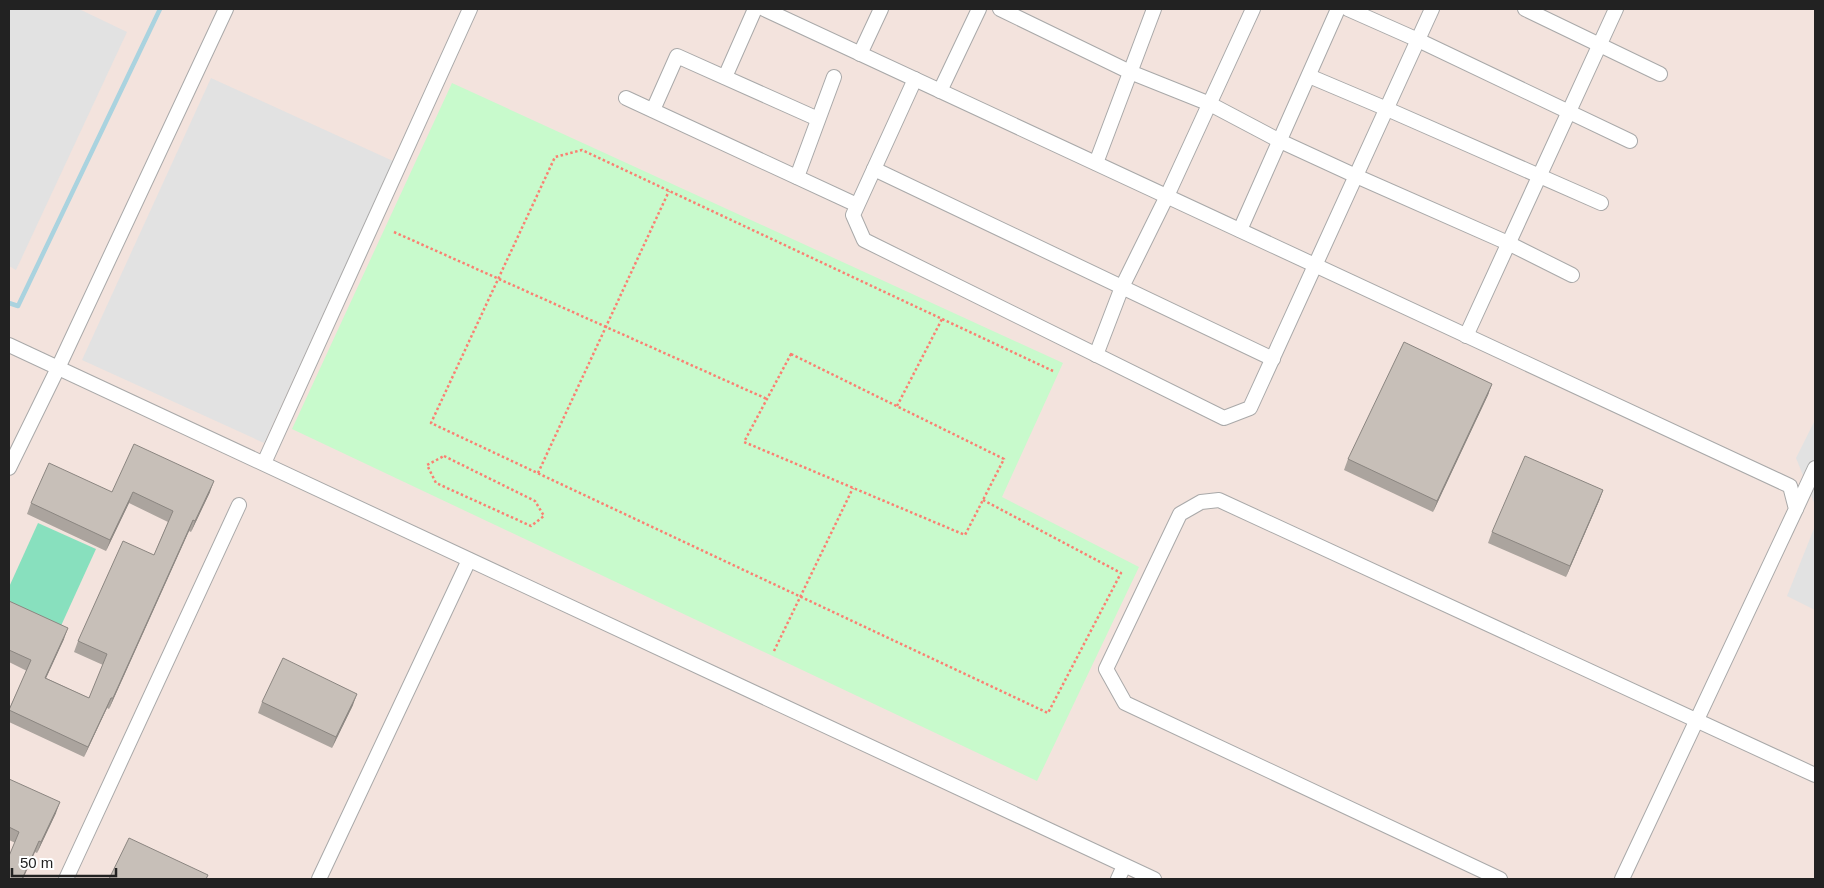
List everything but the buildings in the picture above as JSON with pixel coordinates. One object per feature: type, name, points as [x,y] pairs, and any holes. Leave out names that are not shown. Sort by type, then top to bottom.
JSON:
[{"type":"street","points":[[9,468],[58,368],[226,9]]},
{"type":"street","points":[[264,463],[470,9]]},
{"type":"street","points":[[725,77],[755,9]]},
{"type":"street","points":[[764,9],[1790,486],[1796,509]]},
{"type":"street","points":[[860,54],[881,9]]},
{"type":"street","points":[[940,91],[979,9]]},
{"type":"street","points":[[1000,9],[1130,72],[1210,104],[1280,141],[1508,243],[1572,275]]},
{"type":"street","points":[[1096,163],[1154,9]]},
{"type":"street","points":[[1096,355],[1122,287],[1167,196],[1253,9]]},
{"type":"street","points":[[1240,230],[1338,9]]},
{"type":"street","points":[[1348,9],[1418,40],[1630,142]]},
{"type":"street","points":[[915,80],[853,215],[864,240],[1224,418],[1250,408],[1432,9]]},
{"type":"street","points":[[1524,9],[1660,74]]},
{"type":"street","points":[[1466,336],[1616,9]]},
{"type":"street","points":[[653,110],[677,56],[818,119]]},
{"type":"street","points":[[1308,76],[1601,203]]},
{"type":"street","points":[[797,177],[834,77]]},
{"type":"street","points":[[626,98],[857,205]]},
{"type":"street","points":[[874,168],[1273,359]]},
{"type":"street","points":[[9,345],[1154,879]]},
{"type":"street","points":[[1622,879],[1815,468]]},
{"type":"street","points":[[1500,879],[1124,703],[1106,669],[1180,514],[1201,502],[1219,500],[1815,775]]},
{"type":"street","points":[[66,879],[239,505]]},
{"type":"street","points":[[320,879],[469,560]]},
{"type":"street","points":[[1118,879],[1124,866]]},
{"type":"path","points":[[984,500],[1121,573],[1048,713],[431,423],[555,157],[582,150],[1053,371]]},
{"type":"path","points":[[538,473],[669,191]]},
{"type":"path","points":[[394,232],[767,400]]},
{"type":"path","points":[[897,406],[942,319]]},
{"type":"path","points":[[791,354],[897,406],[1004,459],[965,535],[744,442],[791,354]]},
{"type":"path","points":[[444,456],[535,500],[544,516],[531,526],[436,483],[427,464],[444,456]]},
{"type":"path","points":[[774,651],[853,488]]},
{"type":"shaded area","points":[[9,9],[1815,9],[1815,879],[9,879]]},
{"type":"shaded area","points":[[9,9],[79,9],[127,32],[16,270],[9,266]]},
{"type":"shaded area","points":[[211,78],[393,161],[264,443],[82,360]]},
{"type":"shaded area","points":[[1815,420],[1815,505],[1796,458]]},
{"type":"shaded area","points":[[1815,526],[1815,610],[1787,596]]},
{"type":"green space","points":[[452,83],[1063,363],[1002,497],[1139,567],[1037,781],[292,429]]},
{"type":"green space","points":[[38,523],[96,549],[60,628],[9,605],[9,587]]},
{"type":"waterway","points":[[9,303],[18,306],[160,9]]}]
